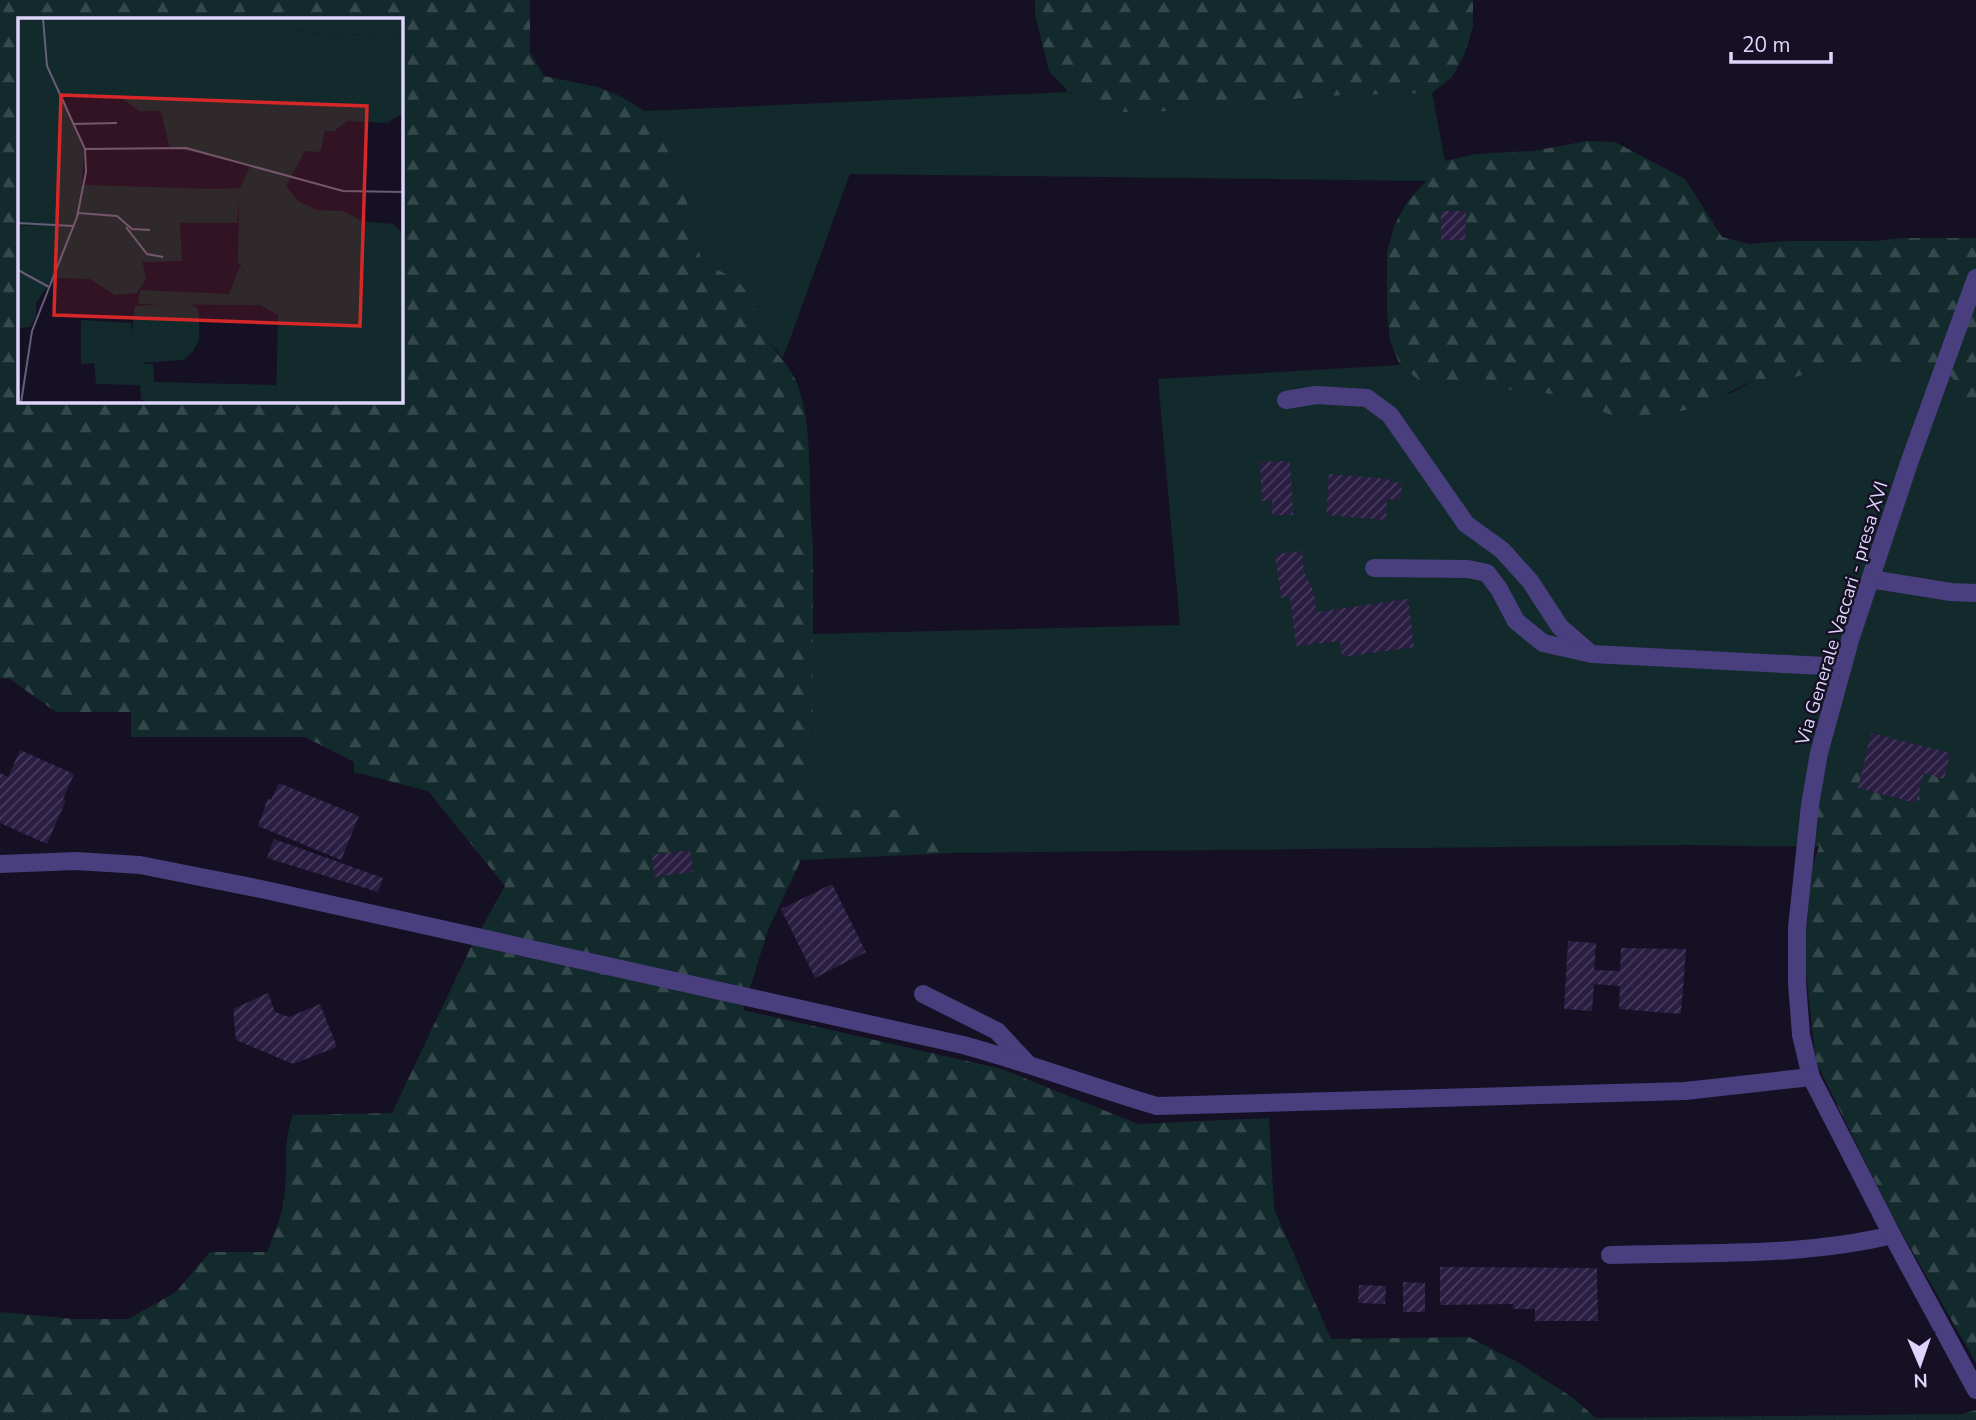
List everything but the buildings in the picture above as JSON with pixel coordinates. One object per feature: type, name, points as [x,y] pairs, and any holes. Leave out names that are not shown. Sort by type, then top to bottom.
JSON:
[{"type":"street","name":"Via Generale Vaccari - presa XVI","points":[[1976,278],[1870,579],[1819,753],[1810,805],[1797,928],[1801,1035],[1811,1077],[1976,1390]]},
{"type":"street","points":[[1286,400],[1316,395],[1367,398],[1390,415],[1466,524],[1502,550],[1530,581],[1560,627],[1592,654]]},
{"type":"street","points":[[1374,568],[1468,569],[1487,573],[1516,621],[1543,643],[1592,654],[1843,667]]},
{"type":"street","points":[[1870,579],[1951,592],[1976,593]]},
{"type":"street","points":[[0,864],[76,861],[140,865],[964,1045],[1026,1062],[1157,1107],[1685,1091],[1811,1077]]},
{"type":"street","points":[[923,994],[997,1031],[1026,1062]]},
{"type":"street","points":[[1610,1255],[1798,1249],[1854,1244],[1892,1235]]},
{"type":"green space","points":[[0,0],[530,0],[530,52],[544,76],[598,87],[645,111],[672,158],[682,182],[702,263],[727,274],[743,287],[769,342],[796,381],[806,418],[813,545],[813,718],[809,799],[832,810],[917,810],[954,853],[801,860],[768,930],[743,1010],[1002,1069],[1138,1124],[1269,1118],[1274,1209],[1331,1339],[1469,1337],[1519,1363],[1573,1398],[1596,1418],[1962,1414],[1976,1410],[1976,1420],[0,1420],[0,1312],[73,1319],[128,1319],[176,1292],[210,1252],[267,1252],[283,1205],[287,1138],[293,1115],[392,1113],[469,951],[505,886],[428,791],[354,772],[354,762],[305,737],[131,737],[131,712],[56,712],[10,679],[0,678]]},
{"type":"green space","points":[[1035,0],[1473,0],[1473,26],[1465,53],[1452,77],[1432,93],[1320,96],[1150,113],[1123,112],[1093,106],[1069,92],[1049,71],[1035,14]]},
{"type":"green space","points":[[1069,92],[1093,106],[1123,112],[1150,113],[1320,96],[1432,93],[1445,161],[1428,181],[850,174],[783,358],[766,338],[746,291],[726,274],[702,264],[682,182],[672,158],[645,111]]},
{"type":"green space","points":[[1587,141],[1615,142],[1685,179],[1722,237],[1749,244],[1976,238],[1976,407],[1966,407],[1952,377],[1902,363],[1871,359],[1786,379],[1756,379],[1701,406],[1644,420],[1613,416],[1563,395],[1420,381],[1400,365],[1390,341],[1387,310],[1387,252],[1394,226],[1407,202],[1445,161],[1476,154],[1533,151]]},
{"type":"green space","points":[[1871,359],[1902,363],[1952,377],[1966,407],[1976,407],[1976,765],[1968,770],[1886,769],[1812,820],[1819,847],[1689,845],[954,853],[917,810],[832,810],[809,799],[813,634],[1180,625],[1158,379],[1400,365],[1421,381],[1563,395],[1613,416],[1732,393],[1756,379],[1786,379]]},
{"type":"green space","points":[[1976,765],[1976,1363],[1889,1210],[1816,1062],[1804,956],[1812,866],[1819,847],[1808,793],[1829,776],[1886,769],[1968,770]]}]
